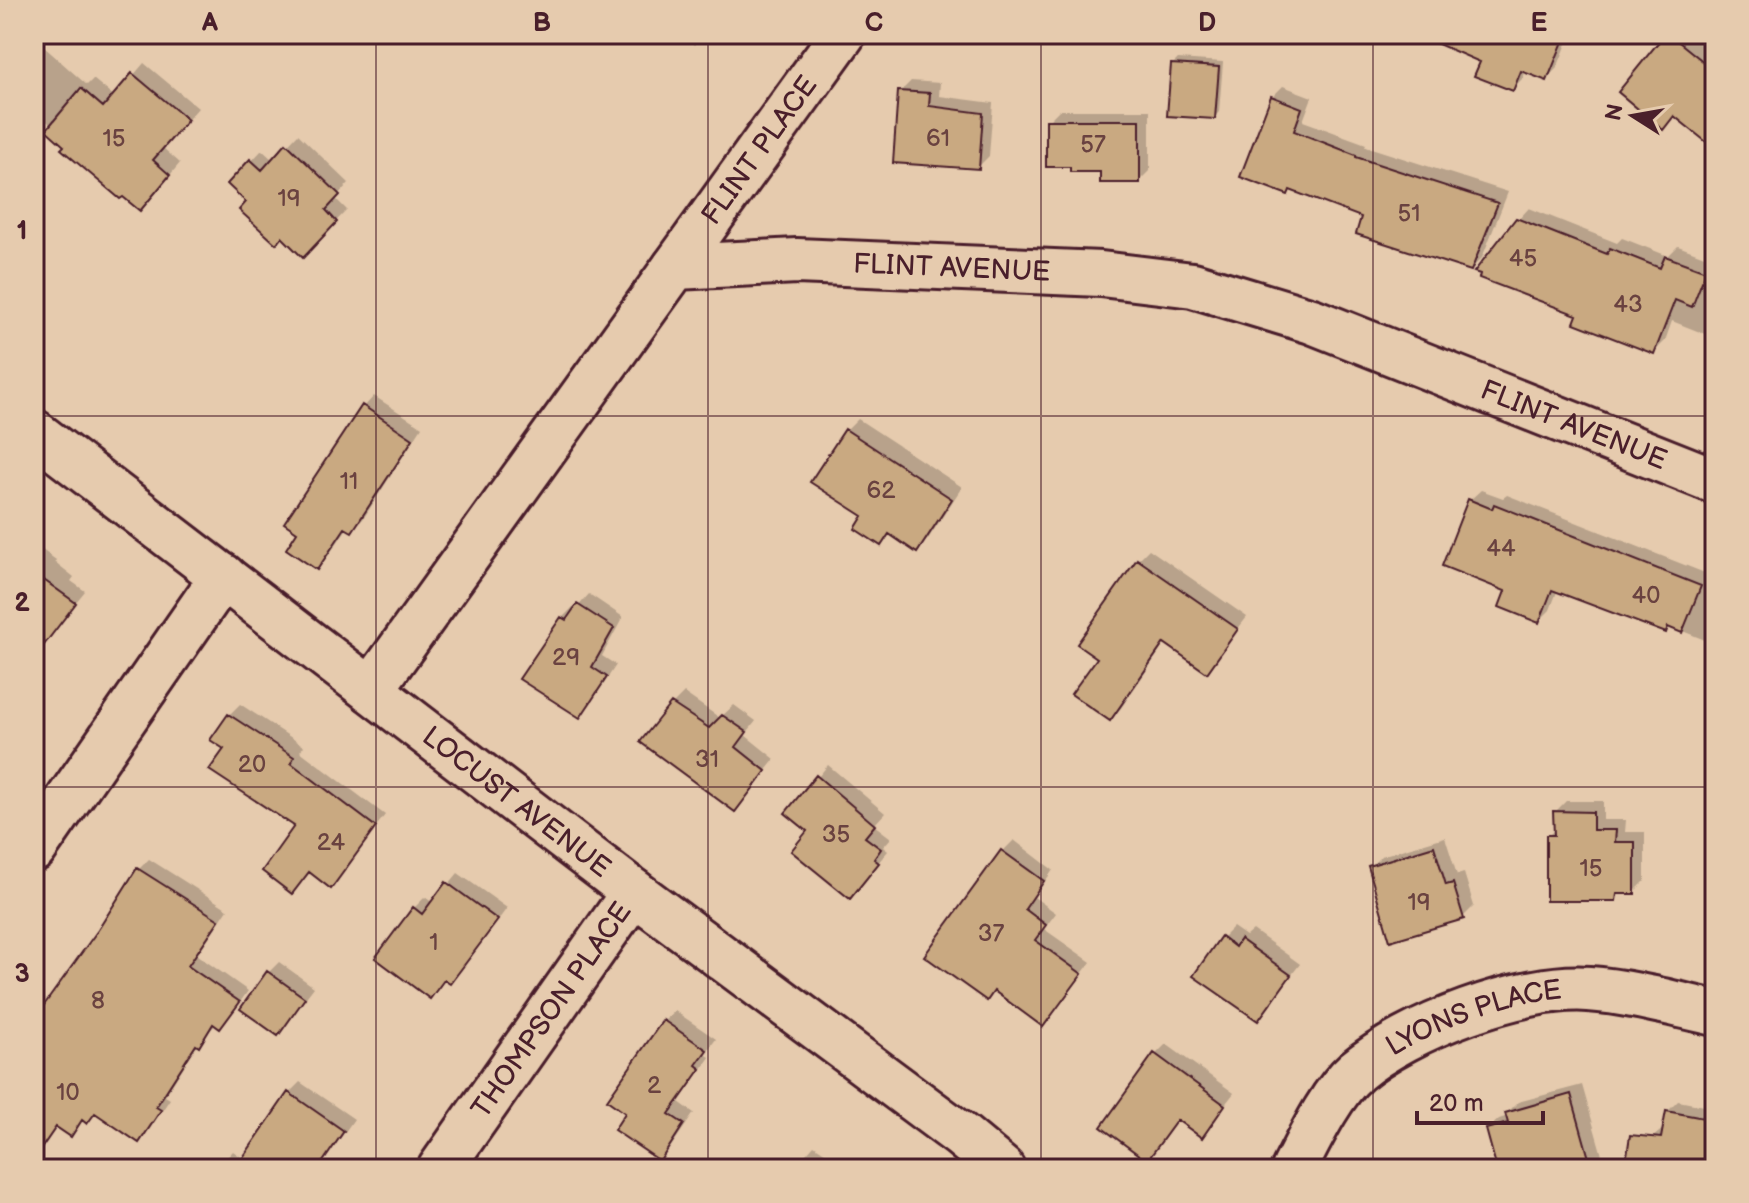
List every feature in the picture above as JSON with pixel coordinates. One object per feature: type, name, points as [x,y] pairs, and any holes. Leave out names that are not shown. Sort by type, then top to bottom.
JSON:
[{"type":"street","name":"FLINT PLACE","points":[[675,267],[843,34]]},
{"type":"street","name":"FLINT AVENUE","points":[[675,267],[797,261],[1101,274],[1193,285],[1312,321],[1715,481]]},
{"type":"street","points":[[371,690],[675,267]]},
{"type":"street","name":"LOCUST AVENUE","points":[[34,432],[634,892],[961,1135],[1002,1169]]},
{"type":"street","points":[[34,849],[223,576]]},
{"type":"street","name":"THOMPSON PLACE","points":[[440,1169],[634,892]]},
{"type":"street","name":"LYONS PLACE","points":[[1294,1169],[1318,1122],[1355,1072],[1414,1033],[1466,1012],[1524,995],[1586,988],[1715,1013]]},
{"type":"building","points":[[1415,34],[1566,34],[1547,81],[1521,71],[1513,91],[1474,76],[1480,62]]},
{"type":"building","points":[[1665,34],[1715,71],[1715,149],[1674,116],[1663,130],[1618,92]]},
{"type":"building","points":[[1171,64],[1219,67],[1215,119],[1167,116]]},
{"type":"building","points":[[132,73],[188,120],[153,160],[170,175],[140,211],[123,197],[120,199],[61,149],[64,146],[46,130],[81,88],[103,107]]},
{"type":"building","points":[[898,91],[930,93],[929,106],[983,113],[979,169],[893,163]]},
{"type":"building","points":[[1271,96],[1302,108],[1294,131],[1356,157],[1498,203],[1471,271],[1356,234],[1361,217],[1290,190],[1288,195],[1240,177]]},
{"type":"building","points":[[1046,120],[1140,120],[1140,183],[1100,183],[1100,172],[1070,172],[1070,167],[1046,167]]},
{"type":"building","points":[[286,143],[340,195],[326,210],[337,222],[303,258],[282,237],[276,244],[239,210],[246,202],[227,184],[250,159],[262,170]]},
{"type":"building","points":[[1516,218],[1607,254],[1610,248],[1660,268],[1665,256],[1706,271],[1692,307],[1675,300],[1654,354],[1574,323],[1577,315],[1479,278],[1480,274],[1474,272]]},
{"type":"building","points":[[362,405],[413,439],[352,532],[345,528],[317,570],[286,549],[297,532],[284,523]]},
{"type":"building","points":[[845,429],[952,499],[917,553],[889,534],[881,546],[855,529],[863,516],[810,482]]},
{"type":"building","points":[[1468,499],[1492,509],[1494,504],[1701,586],[1682,633],[1668,627],[1666,633],[1552,590],[1539,623],[1499,607],[1505,591],[1442,566]]},
{"type":"building","points":[[1137,559],[1238,629],[1207,673],[1164,643],[1110,721],[1071,694],[1097,658],[1077,644]]},
{"type":"building","points":[[34,573],[76,603],[34,658]]},
{"type":"building","points":[[577,604],[614,628],[592,667],[607,677],[580,718],[519,679],[561,617],[566,620]]},
{"type":"building","points":[[671,703],[709,728],[722,715],[747,732],[736,747],[766,771],[735,812],[640,742]]},
{"type":"building","points":[[228,714],[294,757],[291,763],[376,827],[331,889],[309,872],[292,894],[262,871],[294,826],[209,770],[224,749],[210,740]]},
{"type":"building","points":[[816,775],[875,825],[865,837],[881,849],[874,859],[879,863],[850,899],[791,851],[807,831],[785,813]]},
{"type":"building","points":[[1553,811],[1593,812],[1593,830],[1616,830],[1615,842],[1635,842],[1635,894],[1617,894],[1616,901],[1546,901],[1546,835],[1554,835]]},
{"type":"building","points":[[1434,846],[1446,885],[1453,883],[1464,919],[1390,941],[1368,866]]},
{"type":"building","points":[[1001,850],[1044,881],[1025,909],[1046,925],[1035,940],[1082,974],[1043,1027],[994,991],[987,1001],[924,956]]},
{"type":"building","points":[[137,868],[219,920],[188,966],[240,1002],[220,1029],[213,1024],[199,1047],[196,1045],[156,1107],[161,1110],[139,1143],[95,1113],[87,1124],[82,1120],[71,1137],[56,1127],[34,1159],[34,1019],[98,930]]},
{"type":"building","points":[[446,882],[498,920],[450,984],[444,980],[430,999],[375,958],[413,907],[422,914]]},
{"type":"building","points":[[1221,936],[1235,947],[1240,939],[1291,975],[1258,1021],[1193,976]]},
{"type":"building","points":[[267,971],[305,998],[278,1036],[240,1009]]},
{"type":"building","points":[[663,1020],[707,1050],[696,1065],[701,1069],[669,1114],[684,1124],[660,1161],[614,1130],[625,1113],[607,1100]]},
{"type":"building","points":[[1154,1053],[1225,1105],[1202,1138],[1177,1120],[1147,1161],[1101,1127]]},
{"type":"building","points":[[288,1092],[344,1131],[318,1169],[235,1169]]},
{"type":"building","points":[[1571,1094],[1592,1169],[1497,1169],[1486,1129],[1508,1123],[1505,1113]]},
{"type":"building","points":[[1666,1111],[1715,1120],[1715,1169],[1625,1169],[1630,1135],[1661,1138]]}]
